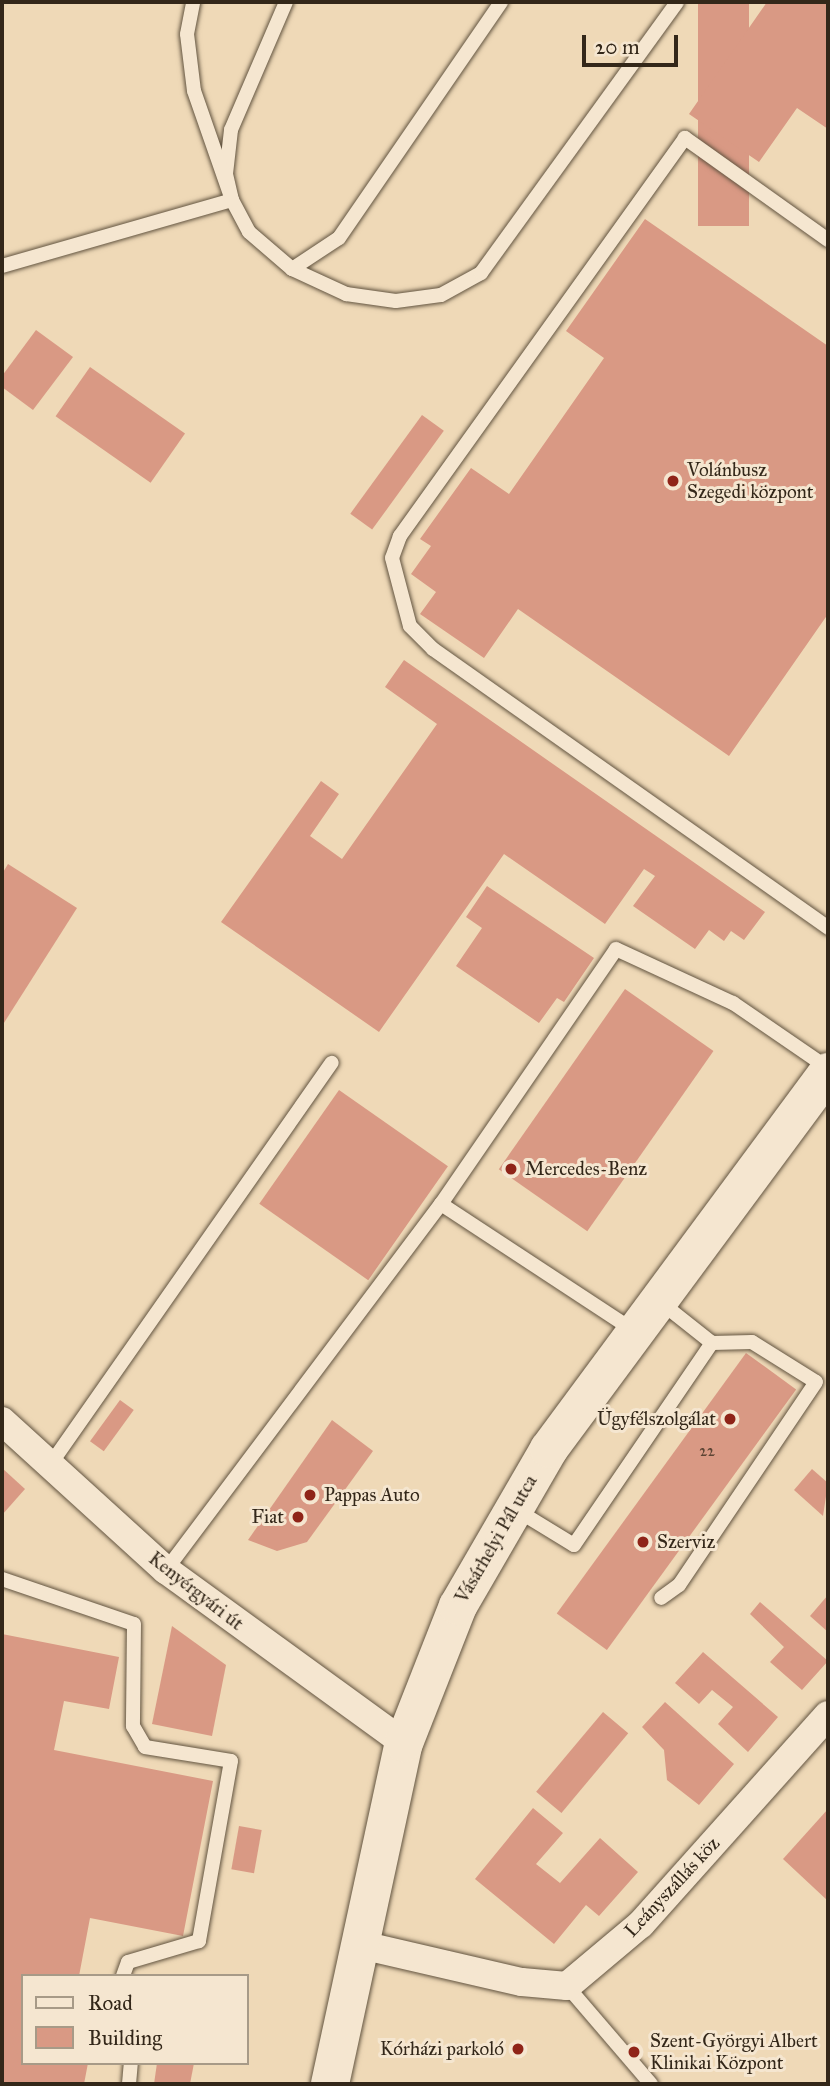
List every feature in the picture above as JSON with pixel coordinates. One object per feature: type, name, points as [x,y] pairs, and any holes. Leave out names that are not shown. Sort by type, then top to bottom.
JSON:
[{"type":"main road","name":"Vásárhelyi Pál utca","points":[[330,2084],[357,1944],[404,1743],[430,1664],[512,1507],[634,1331],[828,1070]]},
{"type":"street","name":"Kenyérgyári út","points":[[2,1421],[166,1570],[404,1743]]},
{"type":"street","name":"Leányszállás köz","points":[[567,1986],[641,1924],[828,1715]]},
{"type":"street","points":[[357,1944],[522,1982],[567,1986]]},
{"type":"lane","points":[[193,2],[187,34],[194,91],[232,200],[249,232],[292,269],[372,300],[421,299],[464,286],[498,255],[677,2]]},
{"type":"lane","points":[[232,200],[226,174],[232,130],[286,2]]},
{"type":"lane","points":[[292,269],[340,238],[501,2]]},
{"type":"lane","points":[[828,240],[685,138],[400,536],[392,558],[410,626],[433,649],[828,928]]},
{"type":"lane","points":[[2,266],[232,200]]},
{"type":"lane","points":[[166,1570],[442,1204],[616,949],[733,1003],[828,1070]]},
{"type":"lane","points":[[50,1465],[332,1063]]},
{"type":"lane","points":[[442,1204],[634,1331]]},
{"type":"lane","points":[[658,1299],[712,1343],[752,1342],[816,1382],[678,1585],[661,1598]]},
{"type":"lane","points":[[512,1507],[574,1545],[712,1343]]},
{"type":"lane","points":[[2,1579],[134,1624],[133,1726],[145,1747],[231,1761],[199,1941],[128,1962],[124,1974]]},
{"type":"lane","points":[[567,1986],[651,2084]]},
{"type":"lane","points":[[129,2084],[131,2065]]},
{"type":"building","points":[[698,2],[749,2],[749,226],[698,226]]},
{"type":"building","points":[[767,2],[828,2],[828,129],[797,108],[759,162],[689,114]]},
{"type":"building","name":"Volánbusz Szegedi központ","points":[[645,219],[828,346],[828,614],[729,756],[518,609],[484,658],[420,614],[436,592],[411,574],[431,546],[420,539],[471,468],[509,494],[604,358],[566,331]]},
{"type":"building","points":[[36,330],[73,357],[33,410],[2,387],[2,376]]},
{"type":"building","points":[[90,367],[185,434],[151,483],[56,416]]},
{"type":"building","points":[[422,415],[444,431],[372,530],[350,514]]},
{"type":"building","points":[[404,660],[765,912],[744,940],[731,931],[724,941],[709,930],[695,949],[633,906],[655,876],[644,869],[605,924],[504,854],[379,1032],[221,922],[321,781],[339,794],[310,836],[342,859],[437,724],[385,687]]},
{"type":"building","points":[[8,864],[77,908],[2,1026],[2,874]]},
{"type":"building","points":[[487,886],[594,958],[564,1002],[557,998],[539,1023],[456,966],[482,928],[466,917]]},
{"type":"building","points":[[625,989],[713,1051],[587,1231],[499,1169]]},
{"type":"building","points":[[339,1090],[448,1166],[368,1280],[259,1204]]},
{"type":"building","points":[[746,1353],[796,1389],[607,1650],[557,1614]]},
{"type":"building","points":[[120,1400],[134,1410],[104,1451],[90,1441]]},
{"type":"building","name":"Pappas Auto","points":[[332,1420],[373,1451],[307,1542],[277,1551],[248,1540]]},
{"type":"building","points":[[2,1468],[25,1489],[2,1515]]},
{"type":"building","points":[[812,1469],[828,1483],[823,1516],[794,1490]]},
{"type":"building","points":[[828,1595],[828,1632],[810,1616]]},
{"type":"building","points":[[760,1602],[828,1661],[802,1690],[770,1662],[784,1647],[750,1614]]},
{"type":"building","points":[[172,1626],[226,1665],[212,1736],[152,1724]]},
{"type":"building","points":[[2,1634],[119,1657],[109,1709],[64,1701],[54,1750],[213,1781],[183,1936],[90,1918],[79,1974],[21,1974],[21,2065],[88,2065],[84,2084],[2,2084]]},
{"type":"building","points":[[703,1652],[778,1717],[748,1752],[718,1724],[733,1707],[712,1690],[699,1704],[675,1683]]},
{"type":"building","points":[[665,1702],[734,1764],[699,1805],[667,1780],[664,1750],[642,1727]]},
{"type":"building","points":[[603,1712],[628,1733],[561,1813],[536,1792]]},
{"type":"building","points":[[533,1808],[563,1833],[536,1864],[560,1883],[600,1838],[638,1872],[599,1916],[586,1905],[554,1944],[475,1879]]},
{"type":"building","points":[[828,1809],[828,1901],[783,1859]]},
{"type":"building","points":[[239,1826],[262,1830],[254,1873],[231,1869]]},
{"type":"building","points":[[157,2065],[194,2065],[190,2084],[154,2084]]},
{"type":"place","name":"Volánbusz Szegedi központ","points":[[673,481]]},
{"type":"place","name":"Mercedes-Benz","points":[[511,1169]]},
{"type":"place","name":"Ügyfélszolgálat","points":[[730,1419]]},
{"type":"place","name":"Pappas Auto","points":[[310,1495]]},
{"type":"place","name":"Fiat","points":[[298,1517]]},
{"type":"place","name":"Szerviz","points":[[643,1542]]},
{"type":"place","name":"Kórházi parkoló","points":[[518,2049]]},
{"type":"place","name":"Szent-Györgyi Albert Klinikai Központ","points":[[634,2052]]}]
